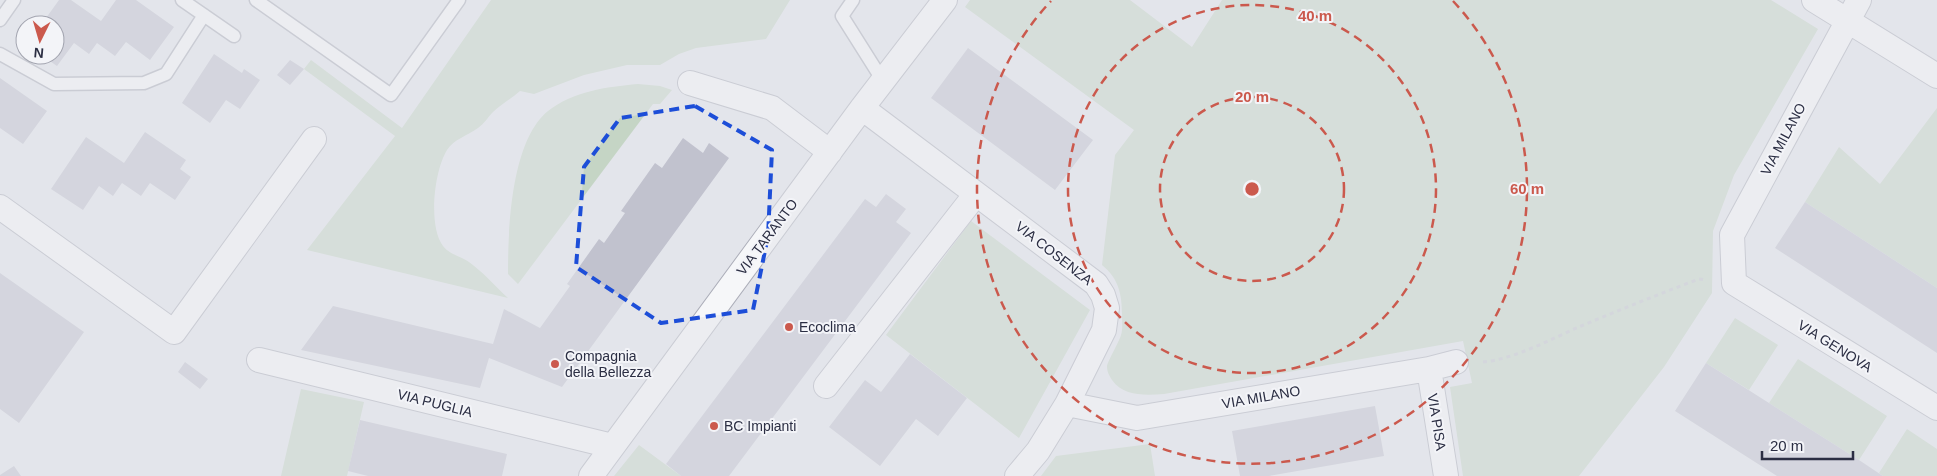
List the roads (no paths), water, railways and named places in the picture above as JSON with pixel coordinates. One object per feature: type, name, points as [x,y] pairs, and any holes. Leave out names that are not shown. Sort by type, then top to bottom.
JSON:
[{"type":"street","name":"VIA TARANTO","points":[[591,476],[862,108],[945,0]]},
{"type":"street","points":[[1814,0],[1853,10],[1937,76]]},
{"type":"street","name":"VIA MILANO","points":[[1734,283],[1732,235],[1853,10]]},
{"type":"street","points":[[690,83],[772,108],[830,152]]},
{"type":"street","name":"VIA COSENZA","points":[[862,108],[1096,284],[1102,295],[1107,308],[1104,330],[1067,404],[1038,450],[1018,476]]},
{"type":"street","points":[[0,207],[174,332],[314,139]]},
{"type":"street","points":[[826,386],[976,194]]},
{"type":"street","name":"VIA GENOVA","points":[[1734,283],[1937,408]]},
{"type":"street","name":"VIA PUGLIA","points":[[259,360],[612,446]]},
{"type":"street","name":"VIA MILANO","points":[[1067,404],[1138,418],[1428,369],[1456,362]]},
{"type":"street","name":"VIA PISA","points":[[1428,369],[1446,476]]},
{"type":"lane","points":[[0,20],[14,0]]},
{"type":"lane","points":[[182,0],[234,36]]},
{"type":"lane","points":[[256,0],[391,95],[459,0]]},
{"type":"lane","points":[[853,0],[842,16],[883,81]]},
{"type":"lane","points":[[0,54],[54,84],[144,83],[166,74],[204,15]]},
{"type":"place","name":"Ecoclima","points":[[789,327]]},
{"type":"place","name":"Compagnia della Bellezza","points":[[555,364]]},
{"type":"place","name":"BC Impianti","points":[[714,426]]}]
